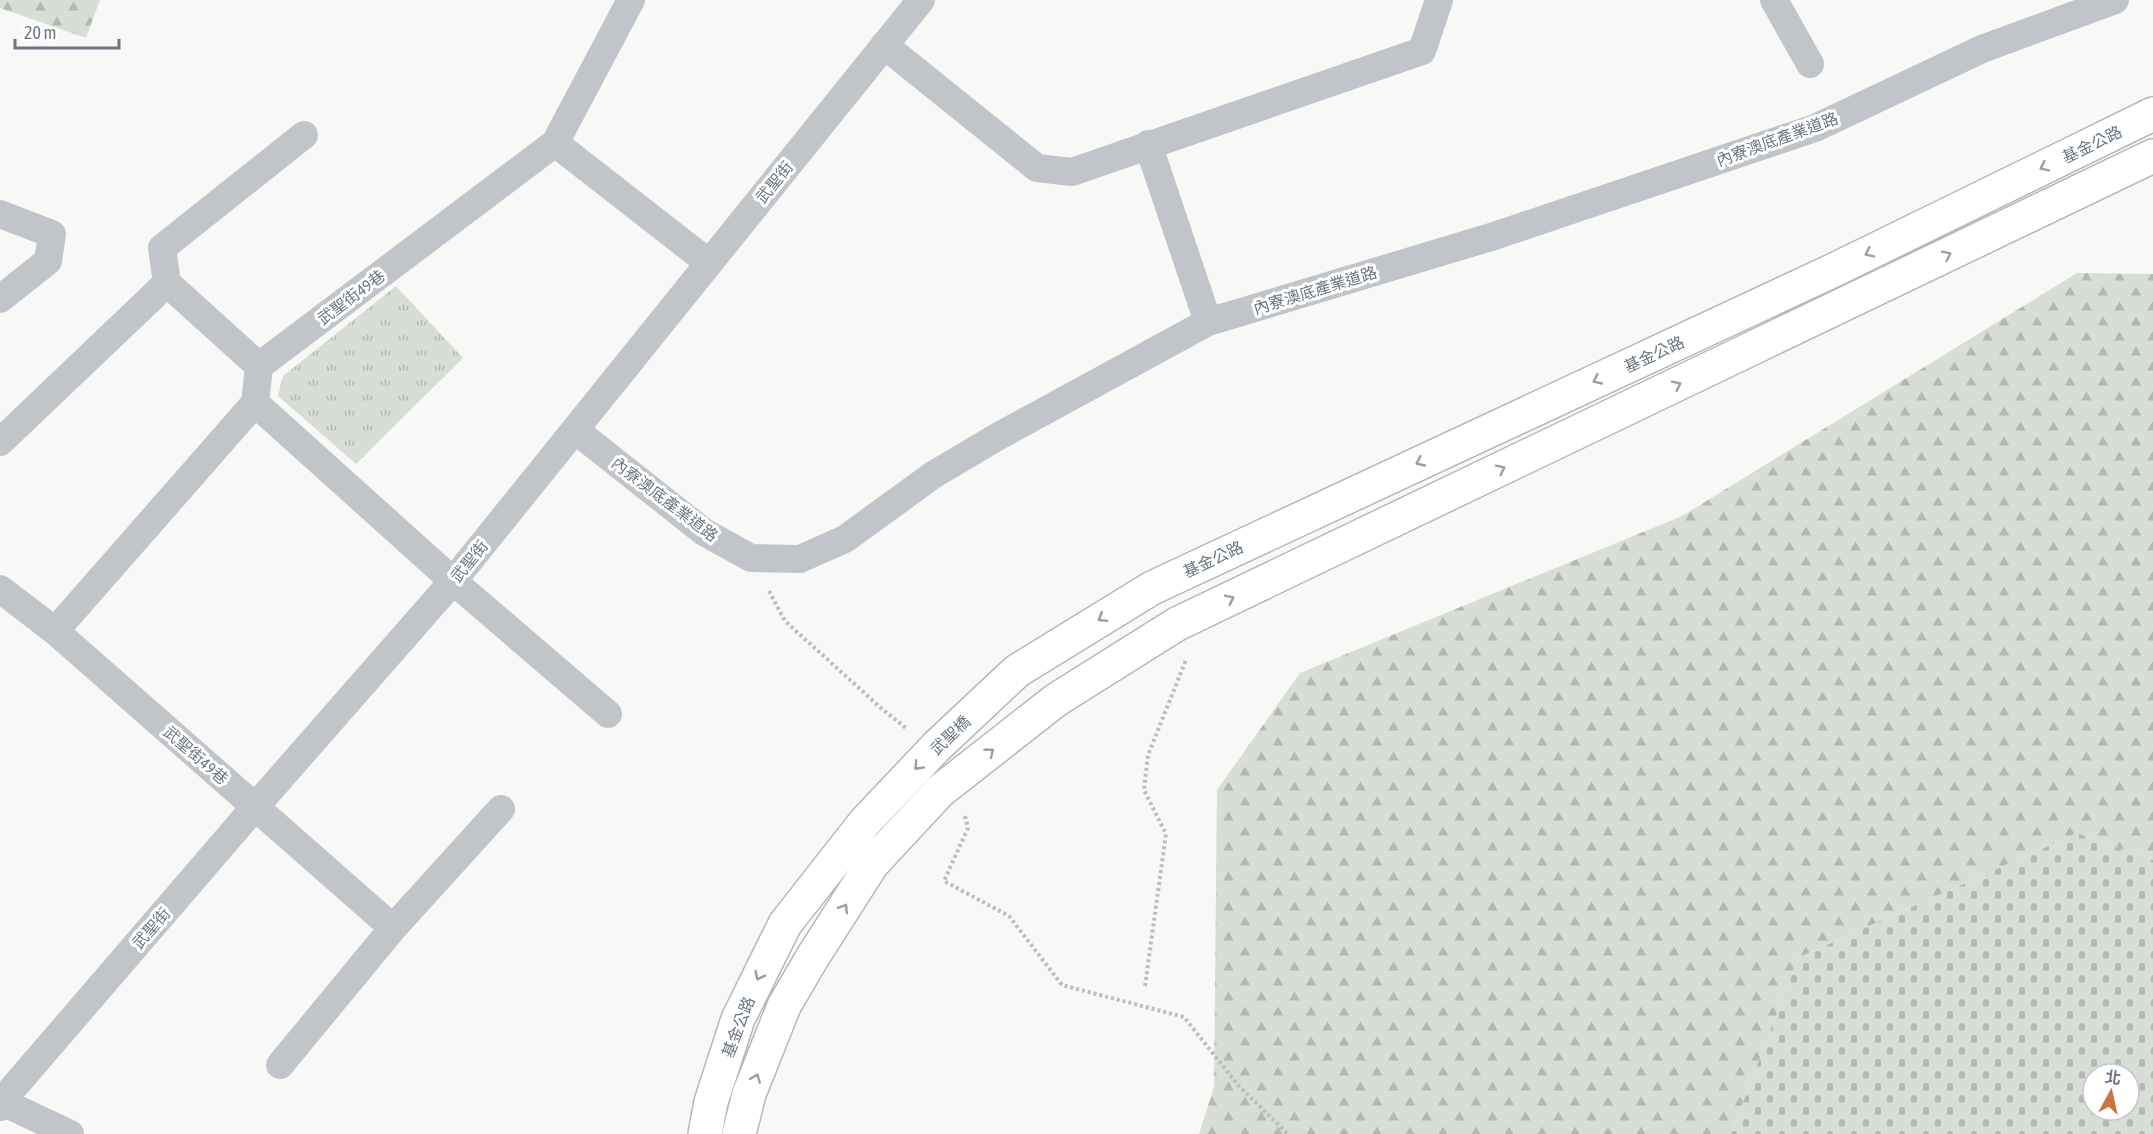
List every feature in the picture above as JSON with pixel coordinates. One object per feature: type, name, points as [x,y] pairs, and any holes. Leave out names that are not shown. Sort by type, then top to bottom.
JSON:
[{"type":"main road","name":"基金公路","points":[[1152,588],[1834,270],[2153,114]]},
{"type":"main road","points":[[739,1134],[749,1094],[784,1006],[872,864],[940,791],[1056,700],[1189,618],[2153,156]]},
{"type":"main road","name":"武聖橋","points":[[785,924],[865,822],[936,747],[1017,671],[1152,588]]},
{"type":"main road","name":"基金公路","points":[[705,1134],[711,1102],[738,1019],[785,924]]},
{"type":"street","name":"武聖街49巷","points":[[259,366],[555,143],[631,0]]},
{"type":"street","name":"武聖街","points":[[0,1103],[453,581],[921,0]]},
{"type":"street","points":[[884,45],[1036,168],[1072,172],[1422,51],[1439,0]]},
{"type":"street","points":[[1774,0],[1810,64]]},
{"type":"street","name":"內寮澳底產業道路","points":[[575,430],[704,532],[751,558],[800,559],[845,539],[933,475],[997,437],[1208,322],[1491,237],[1815,128],[1983,49],[2115,0]]},
{"type":"street","points":[[55,632],[255,403],[259,366],[167,283],[162,248],[304,135]]},
{"type":"street","points":[[555,143],[709,263]]},
{"type":"street","points":[[1148,144],[1208,322]]},
{"type":"street","points":[[0,214],[52,234],[48,261],[0,299]]},
{"type":"street","points":[[0,442],[167,283]]},
{"type":"street","points":[[255,403],[453,581],[608,714]]},
{"type":"street","name":"武聖街49巷","points":[[0,589],[55,632],[393,928]]},
{"type":"street","points":[[280,1065],[393,928],[501,809]]},
{"type":"street","points":[[0,1103],[70,1134]]},
{"type":"path","points":[[751,558],[785,621],[880,708],[914,735]]},
{"type":"path","points":[[1145,986],[1166,834],[1144,790],[1148,754],[1184,670],[1189,618]]},
{"type":"path","points":[[962,806],[968,828],[944,881],[1010,916],[1062,985],[1184,1017],[1238,1085],[1288,1134]]},
{"type":"green space","points":[[0,0],[100,0],[86,38],[0,8]]},
{"type":"green space","points":[[2077,273],[2153,274],[2153,860],[2077,833],[1798,958],[1731,1134],[1199,1134],[1214,1087],[1217,790],[1300,673],[1682,516]]},
{"type":"green space","points":[[396,286],[463,358],[356,464],[278,396],[283,376]]},
{"type":"green space","points":[[2077,833],[2153,860],[2153,1134],[1731,1134],[1798,958]]}]
